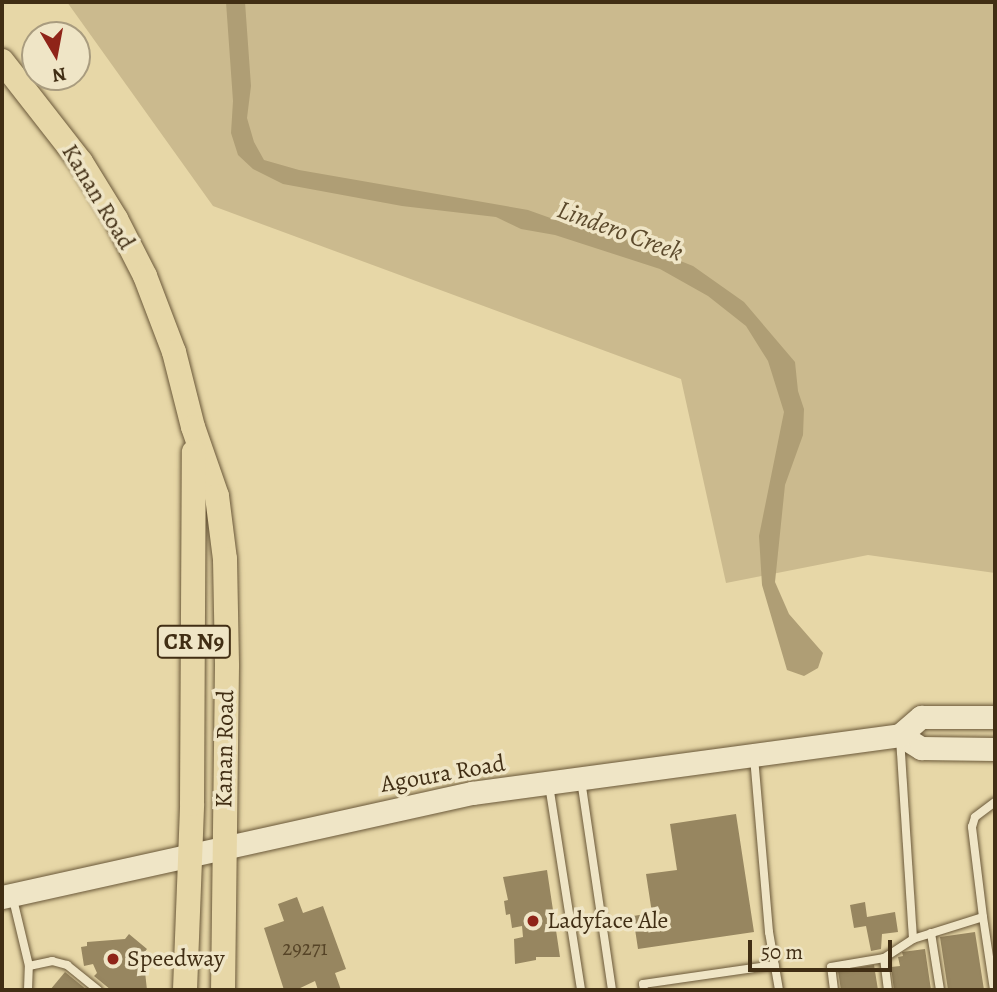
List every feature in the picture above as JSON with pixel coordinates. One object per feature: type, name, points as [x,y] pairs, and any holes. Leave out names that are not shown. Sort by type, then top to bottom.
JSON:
[{"type":"main road","name":"Kanan Road","points":[[2,61],[81,162],[116,219],[145,276],[174,352],[193,427],[217,496],[225,559],[227,666],[223,990]]},
{"type":"main road","name":"Kanan Road","points":[[185,990],[195,559],[193,427]]},
{"type":"main road","name":"Agoura Road","points":[[7,896],[472,793],[900,735],[921,717],[995,717]]},
{"type":"main road","name":"Agoura Road","points":[[900,735],[921,748],[995,748]]},
{"type":"lane","points":[[900,735],[913,939]]},
{"type":"lane","points":[[753,754],[779,990]]},
{"type":"lane","points":[[580,777],[612,990]]},
{"type":"lane","points":[[548,782],[581,990]]},
{"type":"lane","points":[[994,990],[972,827],[975,817],[995,802]]},
{"type":"lane","points":[[7,896],[29,966],[28,990]]},
{"type":"lane","points":[[834,990],[831,967],[884,958],[913,939],[983,917]]},
{"type":"lane","points":[[931,933],[940,990]]},
{"type":"lane","points":[[884,958],[888,990]]},
{"type":"lane","points":[[29,966],[52,961],[67,965],[98,990]]},
{"type":"lane","points":[[644,990],[643,984],[775,965]]},
{"type":"shaded area","points":[[67,2],[995,2],[995,573],[868,555],[726,583],[681,379],[213,206],[91,36],[91,21],[81,21]]},
{"type":"shaded area","points":[[226,2],[245,2],[251,86],[247,118],[254,142],[264,160],[299,170],[528,210],[570,225],[620,237],[693,266],[744,302],[795,362],[798,391],[804,409],[803,435],[785,485],[775,582],[789,614],[823,653],[818,668],[804,676],[787,670],[762,585],[759,536],[784,412],[768,361],[746,326],[708,296],[660,269],[555,235],[521,229],[496,217],[402,206],[283,184],[253,169],[238,155],[231,133],[233,101]]},
{"type":"building","points":[[736,814],[754,932],[638,949],[633,916],[652,913],[646,874],[677,870],[670,824]]},
{"type":"building","name":"Ladyface Ale","points":[[547,870],[560,957],[536,957],[536,960],[515,964],[514,939],[523,937],[522,926],[512,928],[510,914],[506,915],[504,901],[508,900],[503,877]]},
{"type":"building","points":[[297,897],[303,913],[323,906],[346,969],[335,973],[341,990],[318,990],[315,981],[296,990],[284,990],[264,928],[284,921],[278,904]]},
{"type":"building","points":[[865,902],[867,917],[895,912],[898,932],[882,934],[881,949],[871,951],[866,926],[854,928],[850,905]]},
{"type":"building","points":[[975,932],[984,990],[948,990],[940,937]]},
{"type":"building","name":"Speedway","points":[[129,934],[147,949],[143,954],[147,990],[111,990],[94,976],[97,973],[93,964],[84,966],[81,947],[87,946],[87,942],[125,939]]},
{"type":"building","points":[[925,949],[931,990],[894,990],[891,967],[900,966],[898,957],[903,956],[902,952]]},
{"type":"building","points":[[874,965],[878,990],[841,990],[838,971]]},
{"type":"building","name":"Speedway","points":[[65,972],[87,990],[50,990]]},
{"type":"place","name":"Ladyface Ale","points":[[533,921]]},
{"type":"place","name":"Speedway","points":[[113,959]]},
{"type":"water label","name":"Lindero Creek","points":[[620,231]]}]
